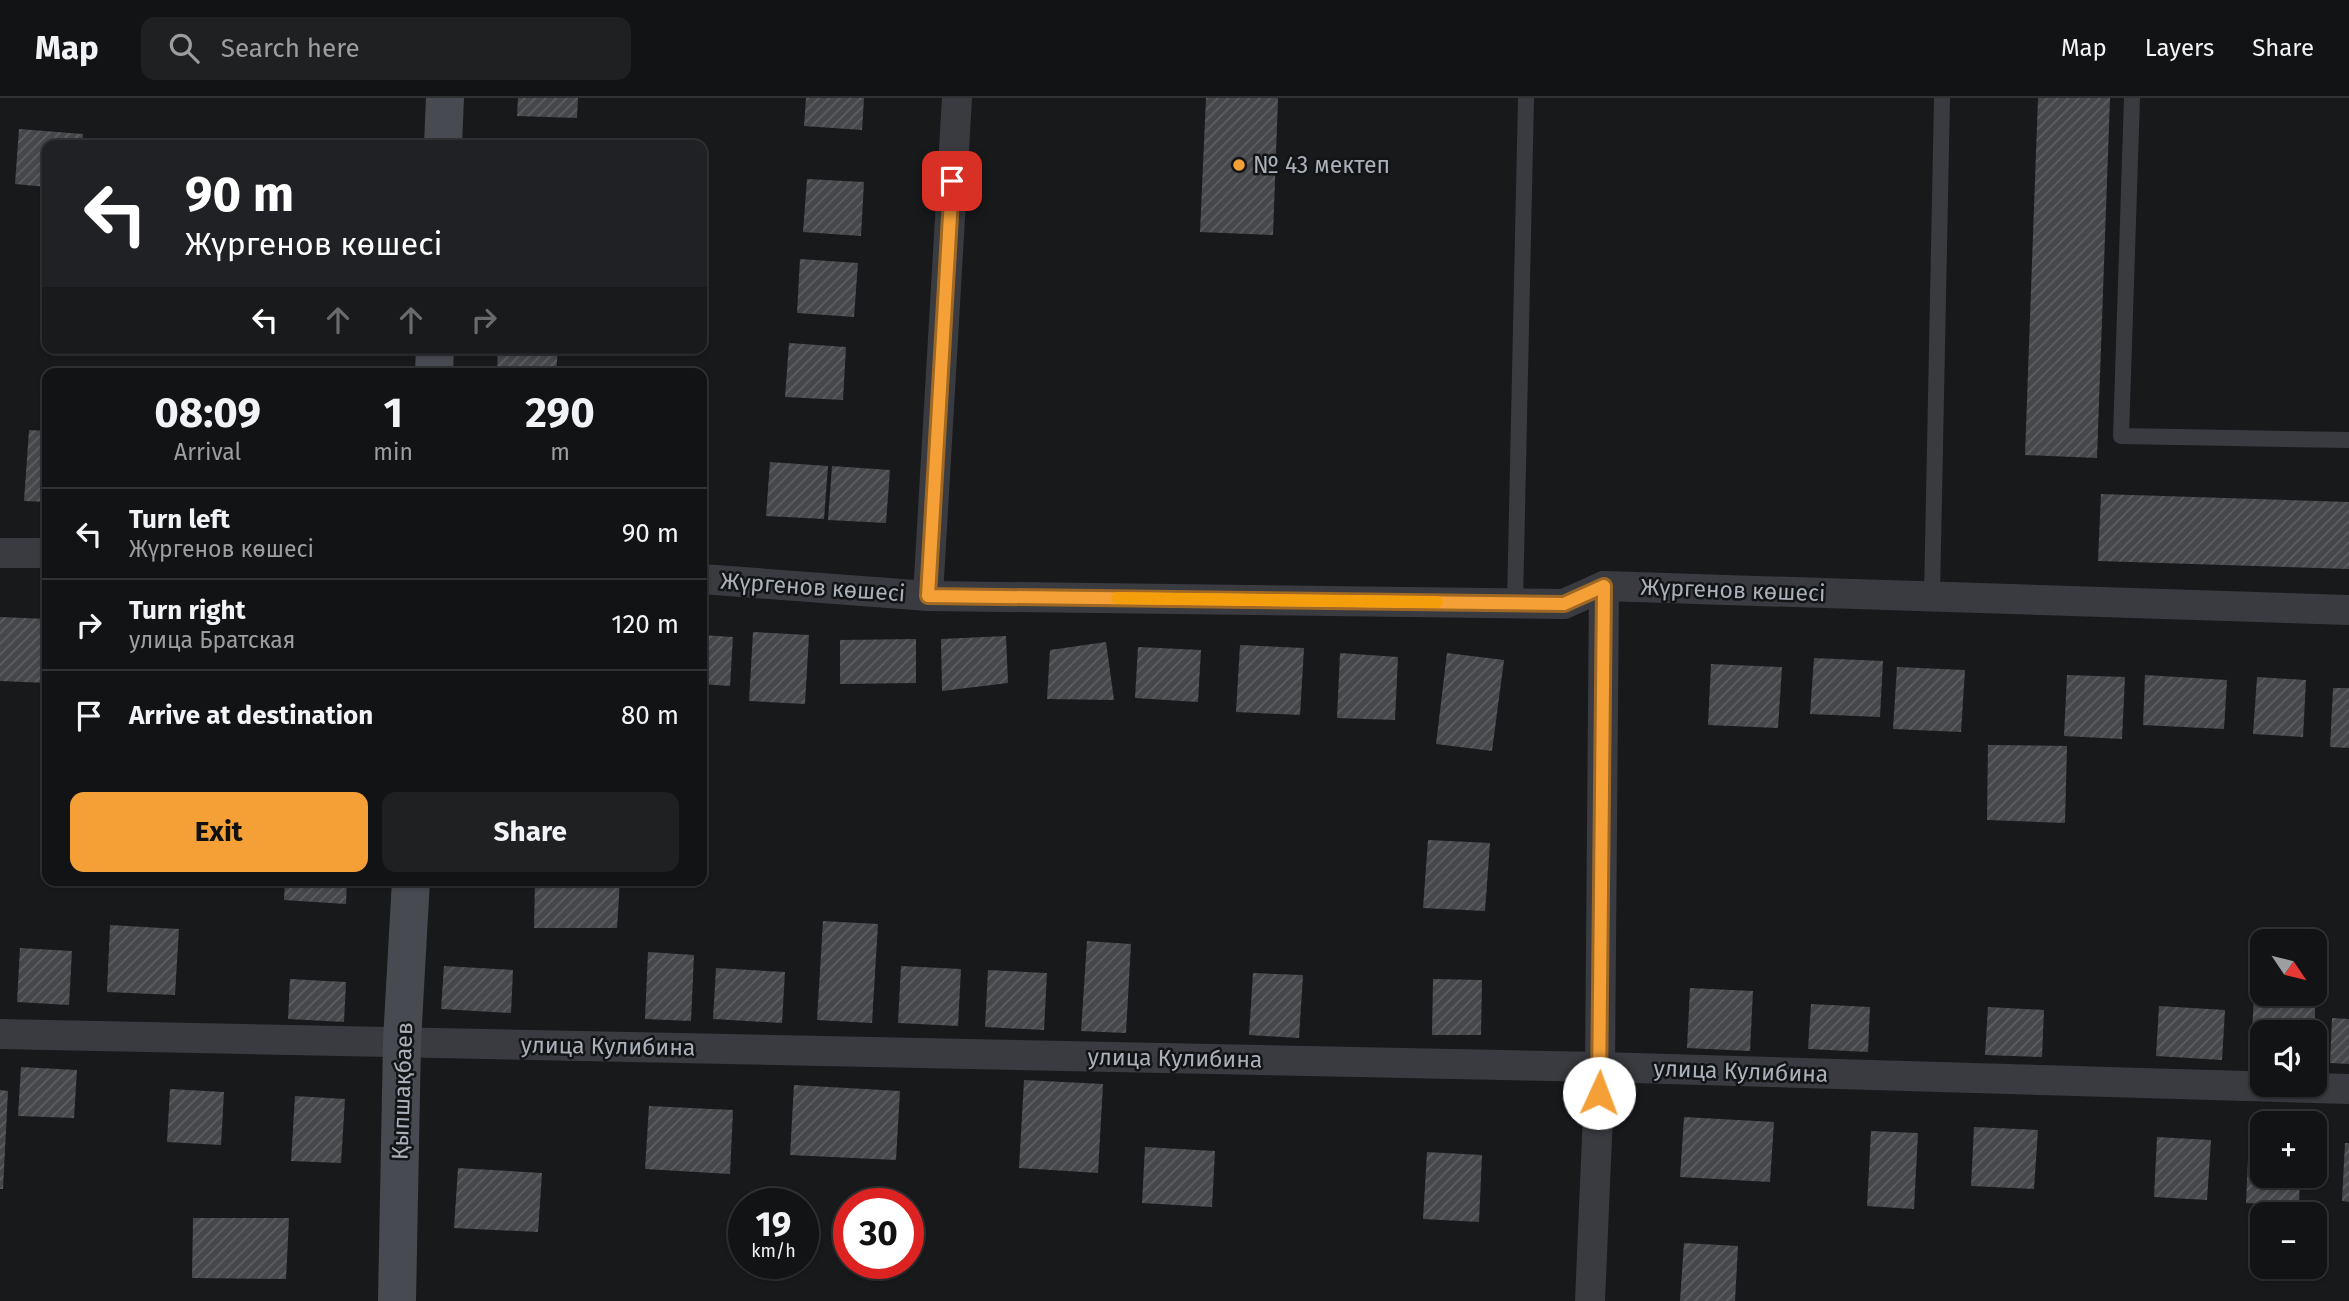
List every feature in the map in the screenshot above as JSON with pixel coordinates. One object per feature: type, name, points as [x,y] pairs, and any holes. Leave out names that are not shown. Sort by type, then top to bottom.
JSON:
[{"type":"street","points":[[443,140],[445,98]]},
{"type":"street","points":[[928,596],[957,98]]},
{"type":"street","points":[[0,553],[42,553]]},
{"type":"street","name":"Жүргенов көшесі","points":[[707,579],[928,596],[1564,604],[1604,586],[2349,610]]},
{"type":"street","points":[[1590,1301],[1601,1067],[1604,586]]},
{"type":"street","name":"Қыпшақбаев","points":[[397,1301],[402,1041],[411,886]]},
{"type":"street","name":"улица Кулибина","points":[[0,1034],[1601,1067],[2349,1089]]},
{"type":"lane","points":[[1515,603],[1526,98]]},
{"type":"lane","points":[[1933,596],[1942,98]]},
{"type":"lane","points":[[2132,98],[2121,436],[2349,440]]},
{"type":"building","points":[[518,98],[578,98],[577,118],[517,116]]},
{"type":"building","points":[[806,98],[864,98],[862,130],[804,126]]},
{"type":"building","name":"№ 43 мектеп","points":[[1206,98],[1278,98],[1273,235],[1200,232]]},
{"type":"building","points":[[2038,98],[2110,98],[2097,458],[2025,455]]},
{"type":"building","points":[[19,129],[83,134],[82,140],[42,140],[42,187],[15,184]]},
{"type":"building","points":[[807,179],[864,182],[861,236],[803,232]]},
{"type":"building","points":[[800,259],[858,263],[854,317],[797,313]]},
{"type":"building","points":[[789,343],[846,347],[843,400],[785,397]]},
{"type":"building","points":[[498,354],[558,354],[556,368],[497,368]]},
{"type":"building","points":[[29,430],[42,431],[42,502],[24,501]]},
{"type":"building","points":[[770,462],[828,466],[824,519],[766,516]]},
{"type":"building","points":[[832,466],[890,470],[886,523],[828,520]]},
{"type":"building","points":[[2101,494],[2349,502],[2349,569],[2098,561]]},
{"type":"building","points":[[0,617],[42,619],[42,683],[0,681]]},
{"type":"building","points":[[753,632],[809,635],[805,704],[749,701]]},
{"type":"building","points":[[707,635],[733,637],[730,686],[707,684]]},
{"type":"building","points":[[1006,636],[1008,683],[942,691],[941,639]]},
{"type":"building","points":[[916,639],[916,683],[840,684],[840,640]]},
{"type":"building","points":[[1106,642],[1114,700],[1047,699],[1050,650]]},
{"type":"building","points":[[1240,645],[1304,648],[1300,715],[1236,712]]},
{"type":"building","points":[[1138,647],[1201,650],[1198,702],[1135,698]]},
{"type":"building","points":[[1340,653],[1398,657],[1395,720],[1337,718]]},
{"type":"building","points":[[1447,653],[1504,660],[1492,751],[1436,744]]},
{"type":"building","points":[[1814,658],[1883,661],[1880,717],[1810,714]]},
{"type":"building","points":[[1711,664],[1782,667],[1778,728],[1708,725]]},
{"type":"building","points":[[1897,667],[1965,670],[1961,732],[1893,729]]},
{"type":"building","points":[[2067,675],[2125,677],[2122,739],[2064,736]]},
{"type":"building","points":[[2145,675],[2227,680],[2224,729],[2143,725]]},
{"type":"building","points":[[2257,677],[2306,680],[2303,737],[2253,734]]},
{"type":"building","points":[[2333,688],[2349,688],[2349,748],[2330,747]]},
{"type":"building","points":[[1988,745],[2067,746],[2065,823],[1987,820]]},
{"type":"building","points":[[1428,840],[1490,843],[1485,911],[1423,908]]},
{"type":"building","points":[[285,886],[347,886],[346,904],[284,900]]},
{"type":"building","points":[[535,886],[620,886],[617,928],[534,928]]},
{"type":"building","points":[[823,921],[878,924],[872,1023],[817,1020]]},
{"type":"building","points":[[110,925],[179,929],[175,995],[107,992]]},
{"type":"building","points":[[1087,941],[1131,944],[1126,1033],[1081,1031]]},
{"type":"building","points":[[20,948],[72,951],[69,1005],[17,1002]]},
{"type":"building","points":[[648,952],[694,955],[691,1021],[645,1019]]},
{"type":"building","points":[[444,966],[513,970],[511,1013],[441,1009]]},
{"type":"building","points":[[901,966],[961,969],[958,1026],[898,1023]]},
{"type":"building","points":[[716,968],[785,972],[782,1023],[713,1019]]},
{"type":"building","points":[[988,970],[1047,973],[1044,1030],[985,1027]]},
{"type":"building","points":[[1253,973],[1303,975],[1299,1038],[1249,1035]]},
{"type":"building","points":[[290,979],[346,982],[344,1022],[288,1019]]},
{"type":"building","points":[[1433,979],[1482,980],[1481,1035],[1432,1035]]},
{"type":"building","points":[[1690,988],[1753,991],[1750,1051],[1687,1048]]},
{"type":"building","points":[[1811,1004],[1870,1007],[1868,1052],[1808,1049]]},
{"type":"building","points":[[2159,1006],[2225,1010],[2222,1060],[2156,1056]]},
{"type":"building","points":[[2254,1006],[2315,1006],[2315,1020],[2253,1020]]},
{"type":"building","points":[[1988,1007],[2044,1010],[2042,1057],[1985,1055]]},
{"type":"building","points":[[2332,1018],[2349,1019],[2349,1064],[2330,1063]]},
{"type":"building","points":[[21,1067],[77,1070],[74,1118],[18,1116]]},
{"type":"building","points":[[1024,1080],[1103,1084],[1098,1173],[1019,1168]]},
{"type":"building","points":[[794,1085],[900,1091],[896,1160],[790,1155]]},
{"type":"building","points":[[170,1089],[224,1092],[221,1145],[167,1142]]},
{"type":"building","points":[[0,1090],[8,1091],[3,1189],[0,1189]]},
{"type":"building","points":[[295,1096],[345,1099],[341,1163],[291,1161]]},
{"type":"building","points":[[649,1106],[733,1110],[730,1174],[645,1169]]},
{"type":"building","points":[[1684,1117],[1774,1122],[1770,1182],[1680,1177]]},
{"type":"building","points":[[1974,1127],[2038,1130],[2034,1189],[1971,1186]]},
{"type":"building","points":[[1871,1131],[1918,1133],[1914,1209],[1867,1206]]},
{"type":"building","points":[[2157,1137],[2211,1140],[2207,1200],[2154,1197]]},
{"type":"building","points":[[2249,1138],[2250,1188],[2300,1188],[2299,1202],[2246,1203]]},
{"type":"building","points":[[2345,1143],[2349,1143],[2349,1202],[2342,1201]]},
{"type":"building","points":[[1145,1147],[1215,1151],[1212,1207],[1142,1203]]},
{"type":"building","points":[[1427,1152],[1482,1155],[1479,1222],[1423,1219]]},
{"type":"building","points":[[458,1168],[542,1173],[538,1232],[454,1228]]},
{"type":"building","points":[[193,1218],[289,1218],[286,1279],[192,1278]]},
{"type":"building","points":[[1684,1243],[1738,1246],[1735,1301],[1680,1301]]},
{"type":"slow traffic","points":[[1117,598],[1437,602]]},
{"type":"place","name":"№ 43 мектеп","points":[[1239,165]]},
{"type":"route","points":[[952,181],[928,596],[1564,604],[1604,586],[1599,1093]]}]
